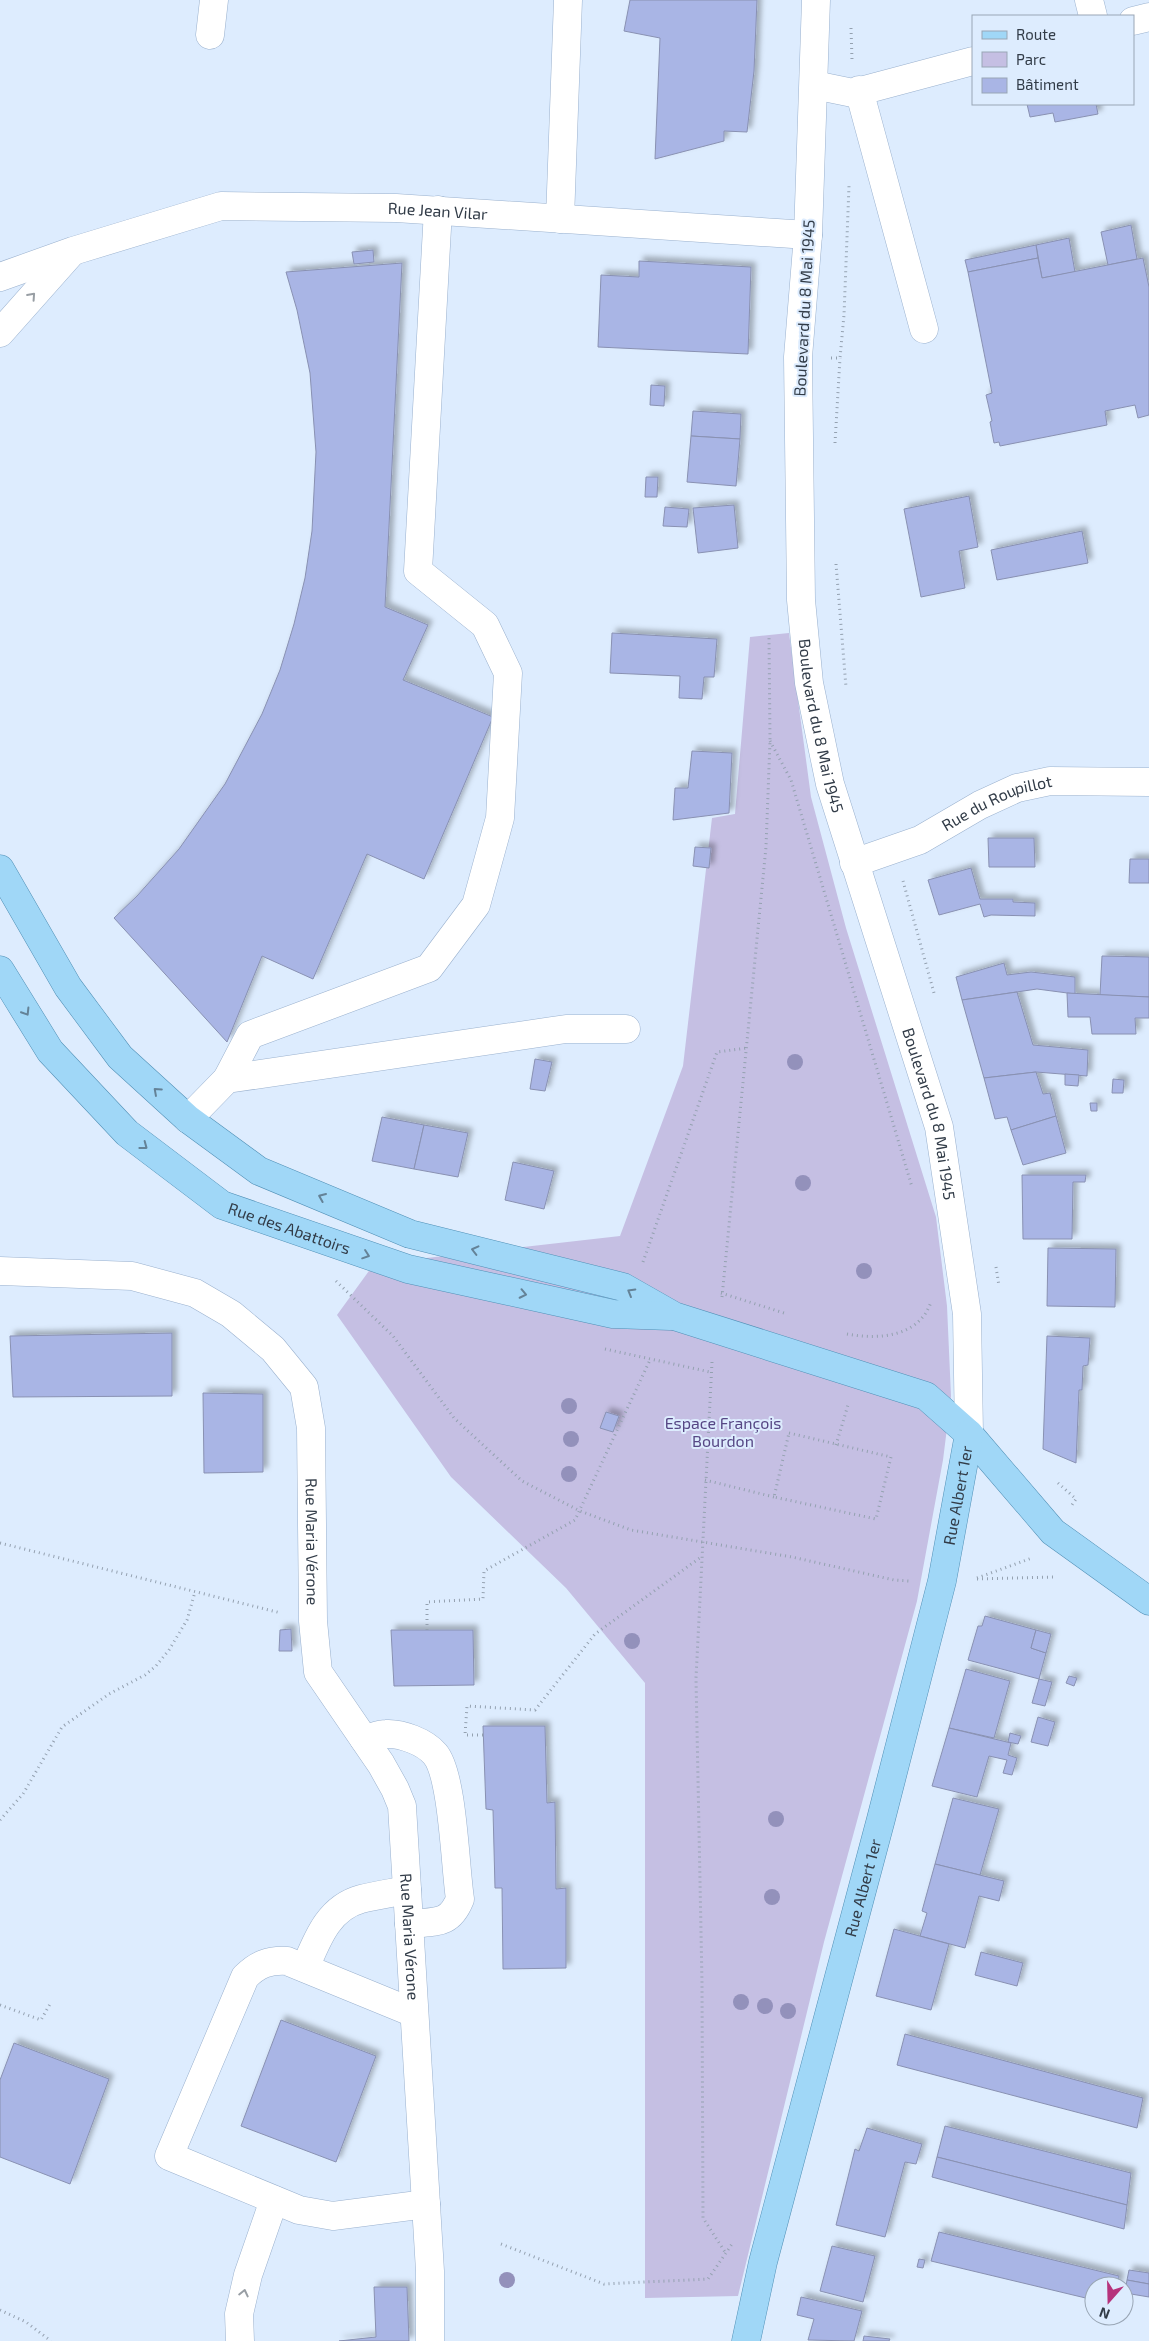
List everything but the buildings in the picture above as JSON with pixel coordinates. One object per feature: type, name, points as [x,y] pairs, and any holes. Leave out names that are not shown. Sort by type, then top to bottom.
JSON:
[{"type":"main road","points":[[0,869],[68,987],[120,1057],[188,1119],[259,1171],[410,1234],[623,1287],[674,1316],[719,1332],[926,1396],[969,1434],[1052,1532],[1149,1601]]},
{"type":"main road","name":"Rue des Abattoirs","points":[[0,970],[50,1051],[127,1133],[222,1205],[408,1269],[614,1314],[674,1316]]},
{"type":"main road","name":"Rue Albert 1er","points":[[746,2341],[762,2262],[879,1829],[942,1581],[969,1434]]},
{"type":"street","points":[[210,35],[214,0]]},
{"type":"street","points":[[560,219],[568,0]]},
{"type":"street","name":"Boulevard du 8 Mai 1945","points":[[816,0],[808,235],[798,357],[802,600],[809,683],[830,784],[938,1127],[967,1314],[969,1434]]},
{"type":"street","points":[[1089,0],[1093,15]]},
{"type":"street","points":[[1134,21],[1149,17]]},
{"type":"street","points":[[814,85],[853,92],[972,62]]},
{"type":"street","points":[[859,90],[924,329]]},
{"type":"street","name":"Rue Jean Vilar","points":[[0,277],[73,250],[221,206],[438,210],[808,235]]},
{"type":"street","points":[[188,1119],[227,1079],[250,1034],[361,995],[429,968],[476,905],[500,818],[508,673],[485,625],[418,571],[438,210]]},
{"type":"street","points":[[0,334],[73,250]]},
{"type":"street","name":"Rue du Roupillot","points":[[854,863],[920,840],[980,805],[1017,788],[1050,781],[1149,782]]},
{"type":"street","points":[[227,1079],[566,1030],[626,1029]]},
{"type":"street","name":"Rue Maria Vérone","points":[[0,1271],[132,1276],[195,1293],[231,1314],[273,1348],[304,1387],[311,1428],[313,1621],[318,1672],[364,1739],[395,1789],[402,1806],[430,2271],[430,2341]]},
{"type":"street","points":[[364,1739],[387,1734],[409,1738],[417,1742],[434,1753],[442,1766],[448,1787],[460,1899],[454,1913],[442,1920],[409,1924]]},
{"type":"street","points":[[305,1968],[323,1928],[339,1910],[360,1899],[407,1890]]},
{"type":"street","name":"Rue Maria Vérone","points":[[414,2013],[287,1961],[271,1960],[254,1968],[245,1976],[170,2156],[298,2210],[332,2216],[426,2204]]},
{"type":"street","points":[[240,2341],[239,2314],[248,2276],[274,2200]]},
{"type":"path","points":[[835,446],[840,358]]},
{"type":"path","points":[[836,562],[847,696]]},
{"type":"path","points":[[725,2252],[703,2218],[702,1973],[696,1678],[710,1372],[719,1332],[766,847],[770,741],[768,632]]},
{"type":"path","points":[[770,741],[791,780],[916,1195]]},
{"type":"path","points":[[890,851],[901,875],[935,996]]},
{"type":"path","points":[[642,1264],[717,1052],[746,1048]]},
{"type":"path","points":[[996,1262],[999,1289]]},
{"type":"path","points":[[334,1280],[393,1336],[454,1418],[522,1482],[580,1512],[631,1530],[792,1557],[894,1580],[942,1581]]},
{"type":"path","points":[[713,1291],[786,1314]]},
{"type":"path","points":[[840,1331],[866,1336],[901,1334],[922,1318],[932,1296]]},
{"type":"path","points":[[428,1630],[427,1602],[483,1599],[484,1570],[575,1520],[650,1360]]},
{"type":"path","points":[[705,1480],[774,1497],[876,1520],[891,1457],[789,1433],[774,1497]]},
{"type":"path","points":[[1053,1479],[1076,1499],[1032,1558],[974,1579],[1054,1576],[1062,1578]]},
{"type":"path","points":[[0,1543],[313,1621]]},
{"type":"path","points":[[483,1735],[464,1734],[467,1706],[535,1710],[595,1634],[701,1557]]},
{"type":"path","points":[[0,1820],[23,1794],[62,1727],[110,1694],[145,1675],[156,1666],[169,1650],[188,1620],[195,1592]]},
{"type":"path","points":[[0,2005],[41,2020],[50,2004]]},
{"type":"path","points":[[501,2244],[604,2284],[695,2279]]},
{"type":"path","points":[[0,2310],[26,2322],[52,2341]]},
{"type":"green space","name":"Espace François Bourdon","points":[[789,633],[811,797],[846,928],[936,1217],[947,1306],[951,1396],[943,1460],[917,1601],[824,1942],[738,2296],[645,2298],[645,1683],[566,1588],[451,1477],[337,1315],[374,1264],[620,1236],[683,1066],[712,818],[735,814],[750,637]]}]
